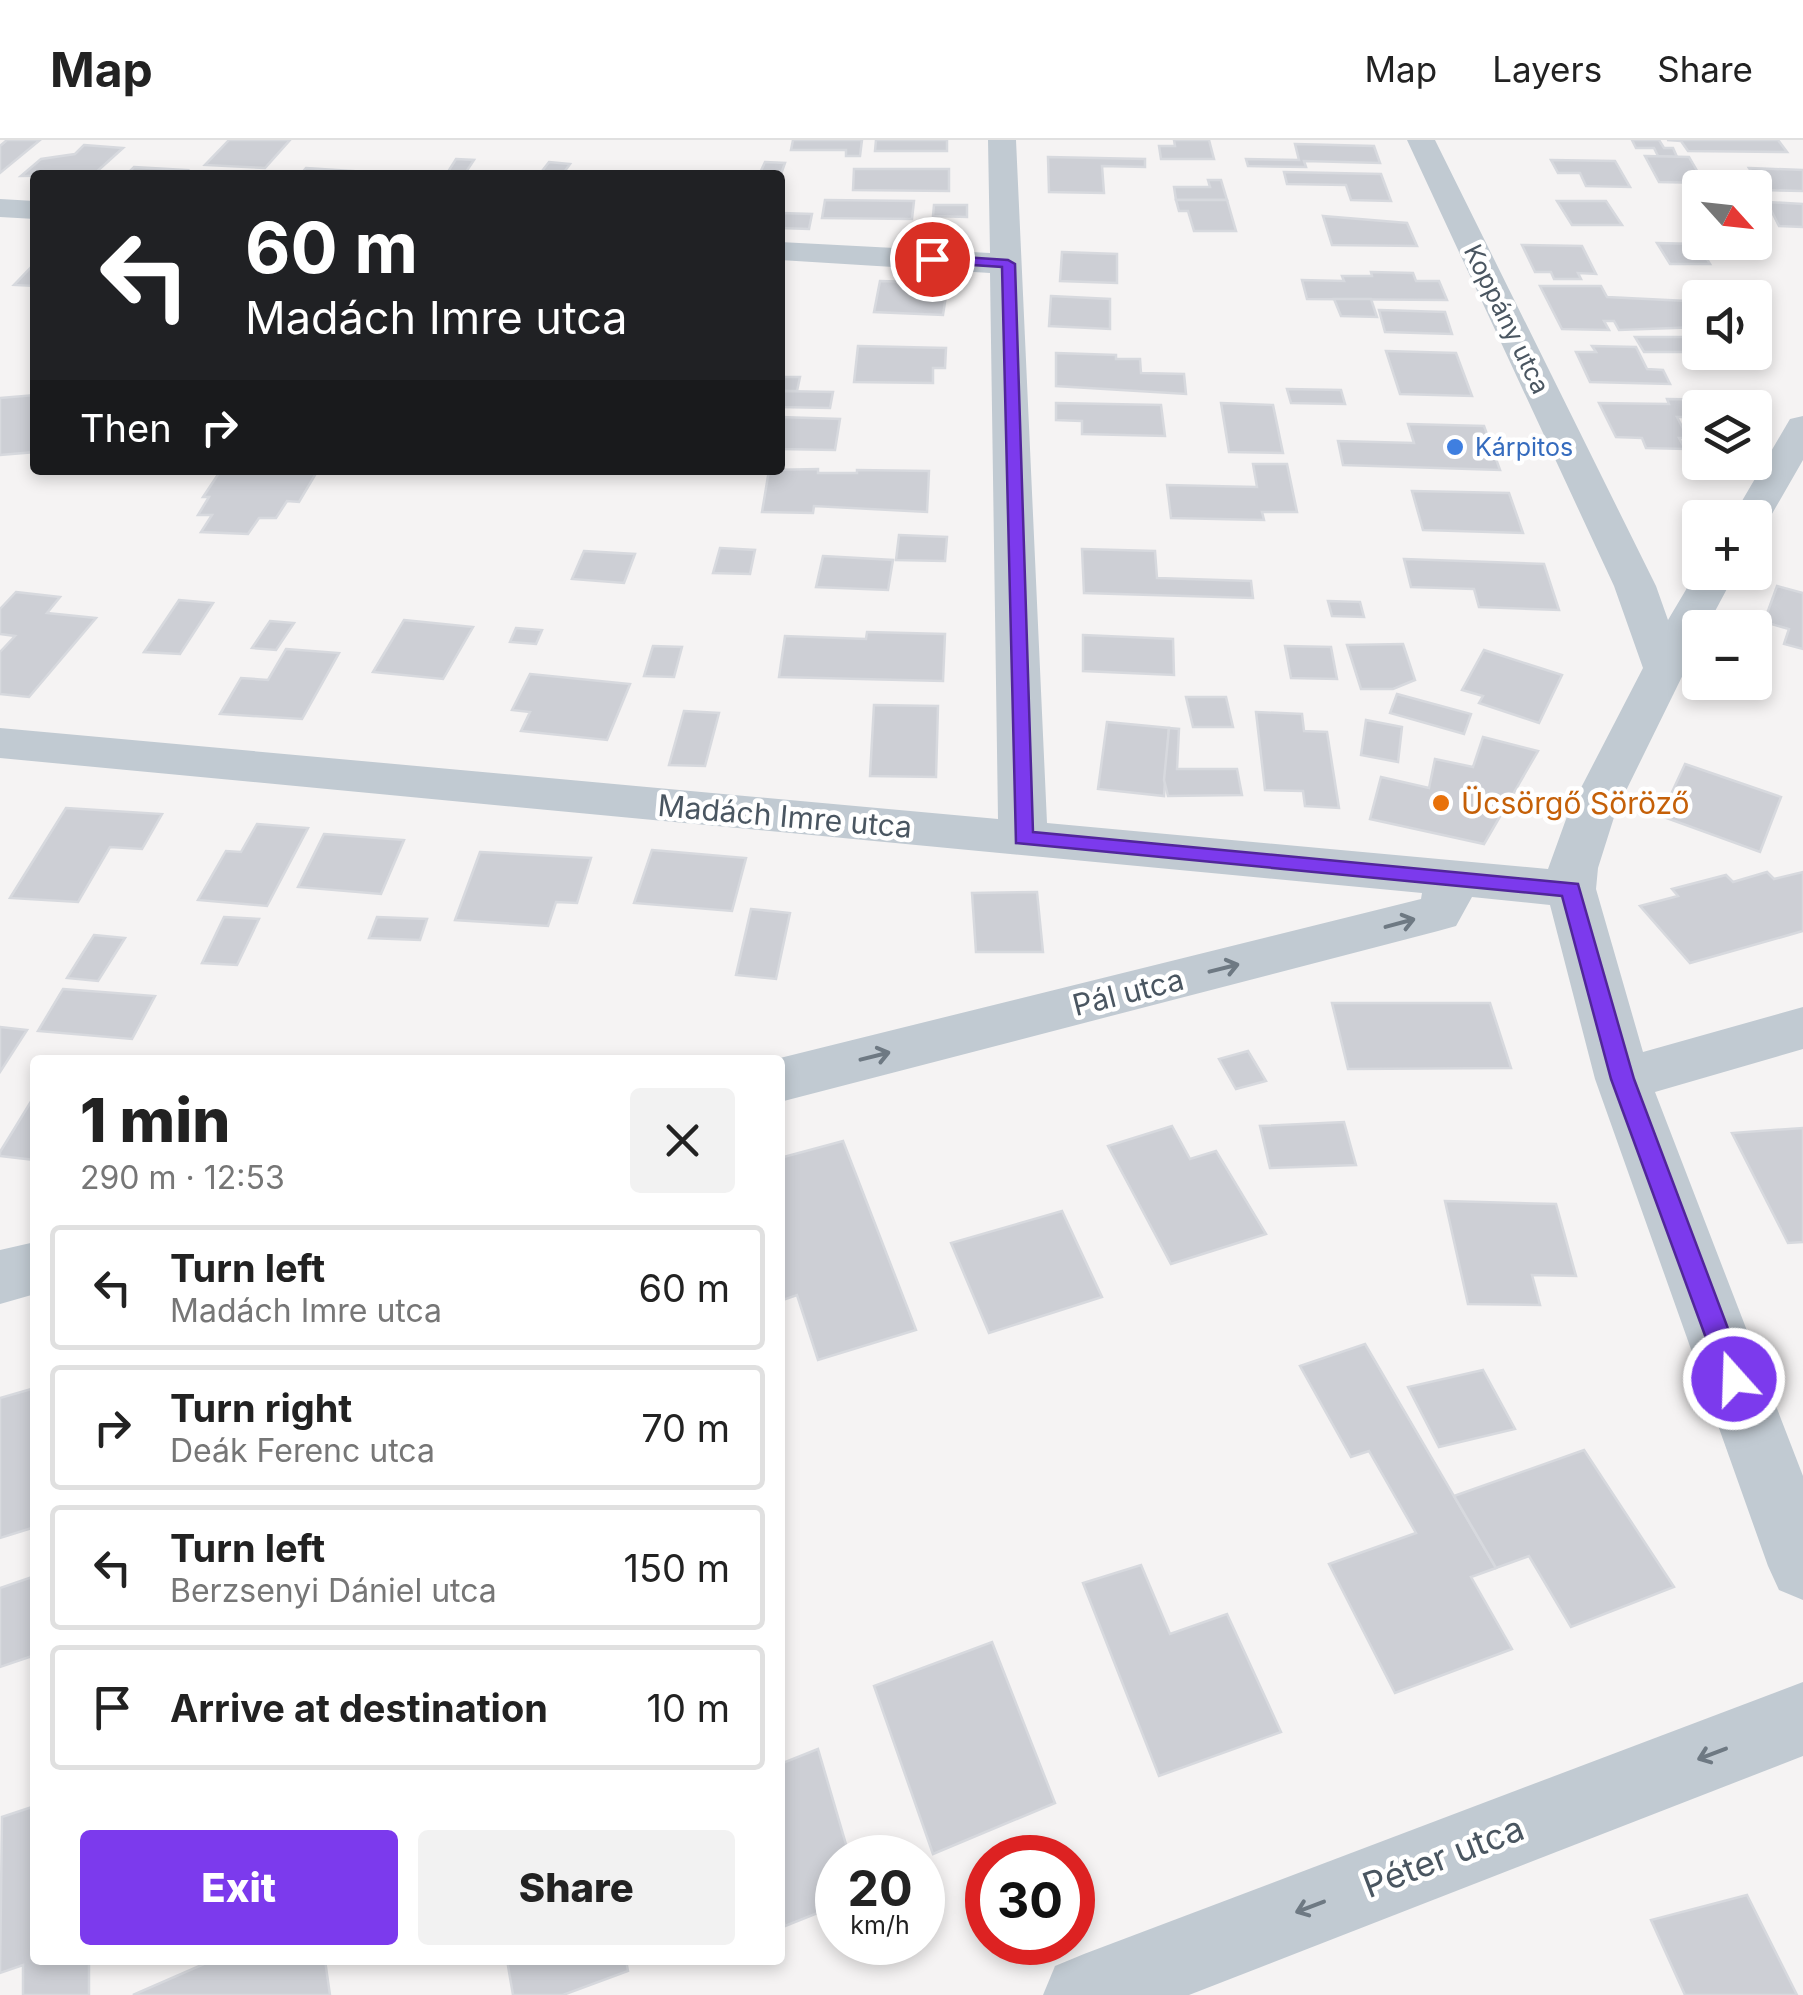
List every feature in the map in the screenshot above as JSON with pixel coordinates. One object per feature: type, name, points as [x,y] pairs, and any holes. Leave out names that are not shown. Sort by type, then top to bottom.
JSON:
[{"type":"street","points":[[1002,140],[1023,838]]},
{"type":"street","name":"Koppány utca","points":[[1421,140],[1635,586],[1662,665]]},
{"type":"street","points":[[0,208],[30,210]]},
{"type":"street","points":[[785,251],[1008,264]]},
{"type":"street","points":[[1763,500],[1797,451]]},
{"type":"street","points":[[1706,590],[1662,665],[1630,742],[1582,830],[1571,866],[1570,890],[1623,1079],[1803,1566]]},
{"type":"street","name":"Madách Imre utca","points":[[0,743],[1570,890]]},
{"type":"street","name":"Pál utca","points":[[785,1079],[1438,913],[1448,900],[1448,878]]},
{"type":"street","points":[[1623,1079],[1803,1028]]},
{"type":"street","points":[[0,1277],[30,1269]]},
{"type":"street","name":"Péter utca","points":[[1084,1995],[1803,1720]]},
{"type":"building","points":[[7,140],[40,140],[0,173],[0,146]]},
{"type":"building","points":[[229,140],[290,140],[265,168],[205,165]]},
{"type":"building","points":[[793,140],[862,140],[860,156],[846,156],[846,150],[791,150]]},
{"type":"building","points":[[876,140],[947,140],[947,151],[875,151]]},
{"type":"building","points":[[1174,140],[1209,140],[1214,159],[1161,159],[1159,146],[1175,146]]},
{"type":"building","points":[[1632,140],[1659,140],[1664,148],[1673,148],[1677,157],[1658,156],[1654,148],[1636,148]]},
{"type":"building","points":[[1667,140],[1778,140],[1787,152],[1688,151],[1681,141]]},
{"type":"building","points":[[1295,144],[1374,146],[1380,163],[1304,161],[1306,167],[1248,166],[1246,159],[1299,160]]},
{"type":"building","points":[[84,145],[123,148],[99,170],[30,170],[30,176],[21,176],[41,159],[75,154]]},
{"type":"building","points":[[1645,156],[1689,157],[1696,170],[1682,170],[1682,183],[1659,182]]},
{"type":"building","points":[[1048,157],[1145,159],[1145,167],[1102,166],[1104,193],[1049,192]]},
{"type":"building","points":[[456,159],[474,160],[467,170],[449,170]]},
{"type":"building","points":[[1551,160],[1615,161],[1630,187],[1586,186],[1580,173],[1558,173]]},
{"type":"building","points":[[549,162],[570,164],[566,170],[543,170]]},
{"type":"building","points":[[765,162],[785,163],[782,170],[761,170]]},
{"type":"building","points":[[134,167],[187,170],[131,170]]},
{"type":"building","points":[[1749,168],[1803,170],[1803,191],[1772,190],[1772,170]]},
{"type":"building","points":[[854,169],[949,169],[949,191],[853,190]]},
{"type":"building","points":[[1284,172],[1381,174],[1391,201],[1351,200],[1346,185],[1287,184]]},
{"type":"building","points":[[1208,180],[1221,180],[1227,200],[1176,200],[1174,187],[1210,187]]},
{"type":"building","points":[[825,200],[914,201],[912,219],[822,218]]},
{"type":"building","points":[[1176,200],[1227,200],[1236,231],[1194,231],[1188,211],[1179,211]]},
{"type":"building","points":[[1557,201],[1606,201],[1622,225],[1572,225]]},
{"type":"building","points":[[1772,202],[1803,204],[1803,227],[1779,226]]},
{"type":"building","points":[[934,205],[967,205],[967,217],[933,216]]},
{"type":"building","points":[[785,213],[812,214],[809,229],[785,228]]},
{"type":"building","points":[[1323,216],[1407,223],[1417,246],[1332,245]]},
{"type":"building","points":[[1657,243],[1682,244],[1682,260],[1708,260],[1710,264],[1670,264]]},
{"type":"building","points":[[1522,245],[1582,246],[1596,274],[1578,273],[1581,279],[1554,279],[1551,272],[1535,272]]},
{"type":"building","points":[[1062,252],[1117,254],[1117,283],[1060,281]]},
{"type":"building","points":[[30,268],[30,286],[14,285]]},
{"type":"building","points":[[1371,272],[1413,273],[1416,281],[1439,281],[1447,300],[1307,299],[1302,280],[1344,281],[1342,276],[1372,276]]},
{"type":"building","points":[[880,281],[948,283],[943,315],[874,312]]},
{"type":"building","points":[[1540,286],[1601,286],[1607,297],[1682,301],[1682,328],[1619,330],[1614,321],[1604,321],[1609,330],[1562,329]]},
{"type":"building","points":[[1051,296],[1110,299],[1110,329],[1049,326]]},
{"type":"building","points":[[1334,299],[1371,299],[1377,317],[1341,316]]},
{"type":"building","points":[[1379,310],[1445,312],[1452,334],[1385,332]]},
{"type":"building","points":[[1635,337],[1682,337],[1682,352],[1644,352]]},
{"type":"building","points":[[858,346],[946,348],[945,368],[933,368],[933,383],[854,382]]},
{"type":"building","points":[[1592,346],[1636,347],[1647,369],[1663,370],[1670,384],[1590,382],[1576,352],[1596,352]]},
{"type":"building","points":[[1386,351],[1456,353],[1472,396],[1400,394]]},
{"type":"building","points":[[1056,353],[1140,359],[1141,373],[1184,374],[1186,394],[1056,386]]},
{"type":"building","points":[[785,377],[800,377],[797,391],[785,391]]},
{"type":"building","points":[[1287,389],[1341,390],[1345,404],[1291,403]]},
{"type":"building","points":[[785,391],[833,392],[830,408],[785,407]]},
{"type":"building","points":[[30,395],[30,452],[0,455],[0,398]]},
{"type":"building","points":[[1667,399],[1682,399],[1682,417],[1677,417],[1682,427],[1682,449],[1646,448],[1642,438],[1616,437],[1599,403],[1669,404]]},
{"type":"building","points":[[1056,403],[1161,405],[1165,436],[1082,434],[1082,421],[1056,420]]},
{"type":"building","points":[[1221,403],[1273,405],[1283,453],[1229,452]]},
{"type":"building","points":[[785,417],[840,419],[835,450],[785,449]]},
{"type":"building","points":[[1408,424],[1484,426],[1500,470],[1343,465],[1338,441],[1414,443]]},
{"type":"building","points":[[1253,464],[1287,464],[1297,512],[1262,512],[1264,520],[1171,518],[1167,485],[1257,487]]},
{"type":"building","points":[[818,469],[818,473],[929,471],[927,512],[814,506],[813,513],[762,512],[768,475],[785,475],[785,470]]},
{"type":"building","points":[[218,475],[315,475],[299,502],[287,501],[276,518],[259,518],[248,534],[201,532],[212,515],[198,515],[209,497],[203,497]]},
{"type":"building","points":[[1412,491],[1509,493],[1523,533],[1423,530]]},
{"type":"building","points":[[899,535],[947,537],[945,561],[896,560]]},
{"type":"building","points":[[720,548],[755,550],[750,574],[713,573]]},
{"type":"building","points":[[1082,549],[1155,551],[1157,578],[1251,581],[1253,598],[1084,593]]},
{"type":"building","points":[[584,551],[635,554],[624,583],[572,579]]},
{"type":"building","points":[[823,556],[893,560],[888,590],[816,587]]},
{"type":"building","points":[[1404,559],[1544,564],[1559,610],[1479,607],[1474,589],[1411,587]]},
{"type":"building","points":[[1777,586],[1803,593],[1803,649],[1784,644],[1789,629],[1772,624],[1772,610],[1768,610]]},
{"type":"building","points":[[16,592],[60,597],[47,613],[96,618],[29,697],[0,694],[0,652],[15,636],[0,634],[0,609]]},
{"type":"building","points":[[179,600],[213,603],[180,654],[144,652]]},
{"type":"building","points":[[1328,601],[1360,602],[1364,617],[1332,616]]},
{"type":"building","points":[[404,620],[473,627],[443,679],[373,672]]},
{"type":"building","points":[[270,621],[294,623],[276,650],[252,648]]},
{"type":"building","points":[[516,628],[542,630],[536,644],[510,642]]},
{"type":"building","points":[[867,632],[945,634],[943,681],[779,677],[785,636],[866,639]]},
{"type":"building","points":[[1083,635],[1173,639],[1174,675],[1083,671]]},
{"type":"building","points":[[1403,644],[1415,680],[1393,689],[1361,689],[1347,645]]},
{"type":"building","points":[[653,646],[682,647],[674,677],[644,676]]},
{"type":"building","points":[[1285,646],[1331,647],[1337,679],[1291,678]]},
{"type":"building","points":[[286,649],[339,653],[302,719],[220,714],[241,678],[268,680]]},
{"type":"building","points":[[1484,650],[1562,675],[1539,723],[1479,703],[1483,696],[1462,690]]},
{"type":"building","points":[[530,674],[630,684],[607,740],[521,731],[530,712],[512,710]]},
{"type":"building","points":[[1397,694],[1471,714],[1464,734],[1390,713]]},
{"type":"building","points":[[1186,697],[1226,697],[1233,727],[1193,727]]},
{"type":"building","points":[[874,705],[938,706],[936,777],[870,776]]},
{"type":"building","points":[[684,711],[719,713],[705,766],[669,765]]},
{"type":"building","points":[[1256,712],[1302,714],[1304,731],[1327,732],[1339,808],[1305,806],[1303,791],[1265,790]]},
{"type":"building","points":[[1366,720],[1402,727],[1398,762],[1361,755]]},
{"type":"building","points":[[1107,722],[1169,728],[1164,796],[1098,789]]},
{"type":"building","points":[[1169,728],[1179,729],[1177,769],[1237,769],[1242,795],[1168,796],[1164,780]]},
{"type":"building","name":"Ücsörgő Söröző","points":[[1483,737],[1538,751],[1484,844],[1370,819],[1381,777],[1429,788],[1435,759],[1473,767]]},
{"type":"building","points":[[1685,764],[1781,797],[1760,852],[1661,816]]},
{"type":"building","points":[[66,808],[162,814],[142,849],[110,847],[78,902],[10,898]]},
{"type":"building","points":[[257,824],[308,828],[267,906],[198,900],[226,851],[241,852]]},
{"type":"building","points":[[324,834],[404,840],[381,894],[298,887]]},
{"type":"building","points":[[652,850],[746,858],[732,911],[634,903]]},
{"type":"building","points":[[480,852],[591,858],[577,903],[556,902],[548,926],[455,920]]},
{"type":"building","points":[[1767,872],[1774,879],[1803,872],[1803,931],[1690,963],[1640,906],[1678,896],[1672,889],[1726,875],[1733,882]]},
{"type":"building","points":[[1037,892],[1043,952],[976,952],[972,893]]},
{"type":"building","points":[[751,909],[790,913],[776,979],[736,975]]},
{"type":"building","points":[[224,917],[259,919],[237,965],[202,963]]},
{"type":"building","points":[[377,917],[427,919],[420,940],[369,938]]},
{"type":"building","points":[[94,935],[125,938],[98,981],[67,978]]},
{"type":"building","points":[[63,989],[155,996],[132,1039],[38,1031]]},
{"type":"building","points":[[1332,1003],[1490,1003],[1511,1068],[1348,1069]]},
{"type":"building","points":[[0,1027],[27,1030],[0,1072]]},
{"type":"building","points":[[1248,1051],[1266,1081],[1236,1089],[1219,1059]]},
{"type":"building","points":[[30,1103],[30,1159],[0,1156]]},
{"type":"building","points":[[1344,1122],[1356,1165],[1270,1168],[1260,1126]]},
{"type":"building","points":[[1172,1126],[1190,1159],[1216,1151],[1266,1234],[1171,1264],[1108,1146]]},
{"type":"building","points":[[1803,1128],[1803,1242],[1788,1243],[1732,1133]]},
{"type":"building","points":[[843,1141],[916,1330],[818,1360],[797,1295],[785,1299],[785,1157]]},
{"type":"building","points":[[1445,1201],[1556,1204],[1576,1276],[1532,1275],[1540,1305],[1468,1304]]},
{"type":"building","points":[[1062,1211],[1102,1297],[989,1333],[951,1243]]},
{"type":"building","points":[[1365,1344],[1496,1568],[1471,1577],[1512,1649],[1395,1693],[1329,1564],[1416,1533],[1369,1451],[1351,1457],[1300,1366]]},
{"type":"building","points":[[1483,1370],[1515,1429],[1439,1447],[1408,1387]]},
{"type":"building","points":[[30,1389],[30,1529],[0,1538],[0,1398]]},
{"type":"building","points":[[1584,1450],[1674,1587],[1571,1627],[1529,1556],[1496,1568],[1454,1496]]},
{"type":"building","points":[[1141,1565],[1170,1634],[1227,1614],[1281,1732],[1159,1776],[1083,1583]]},
{"type":"building","points":[[30,1578],[30,1657],[0,1667],[0,1588]]},
{"type":"building","points":[[992,1642],[1055,1803],[978,1835],[965,1835],[965,1841],[945,1849],[945,1835],[926,1835],[874,1686]]},
{"type":"building","points":[[818,1749],[843,1835],[815,1835],[815,1914],[785,1926],[785,1762]]},
{"type":"building","points":[[30,1808],[30,1965],[89,1965],[89,1995],[23,1995],[23,1965],[0,1973],[2,1817]]},
{"type":"building","points":[[1747,1895],[1797,1995],[1685,1995],[1651,1920]]},
{"type":"building","points":[[202,1965],[326,1965],[330,1995],[133,1995]]},
{"type":"building","points":[[508,1965],[627,1965],[628,1971],[563,1995],[513,1995]]},
{"type":"place","name":"Kárpitos","points":[[1455,447]]},
{"type":"place","name":"Ücsörgő Söröző","points":[[1441,803]]},
{"type":"route","points":[[932,259],[1008,264],[1023,838],[1570,890],[1623,1079],[1734,1379]]}]
